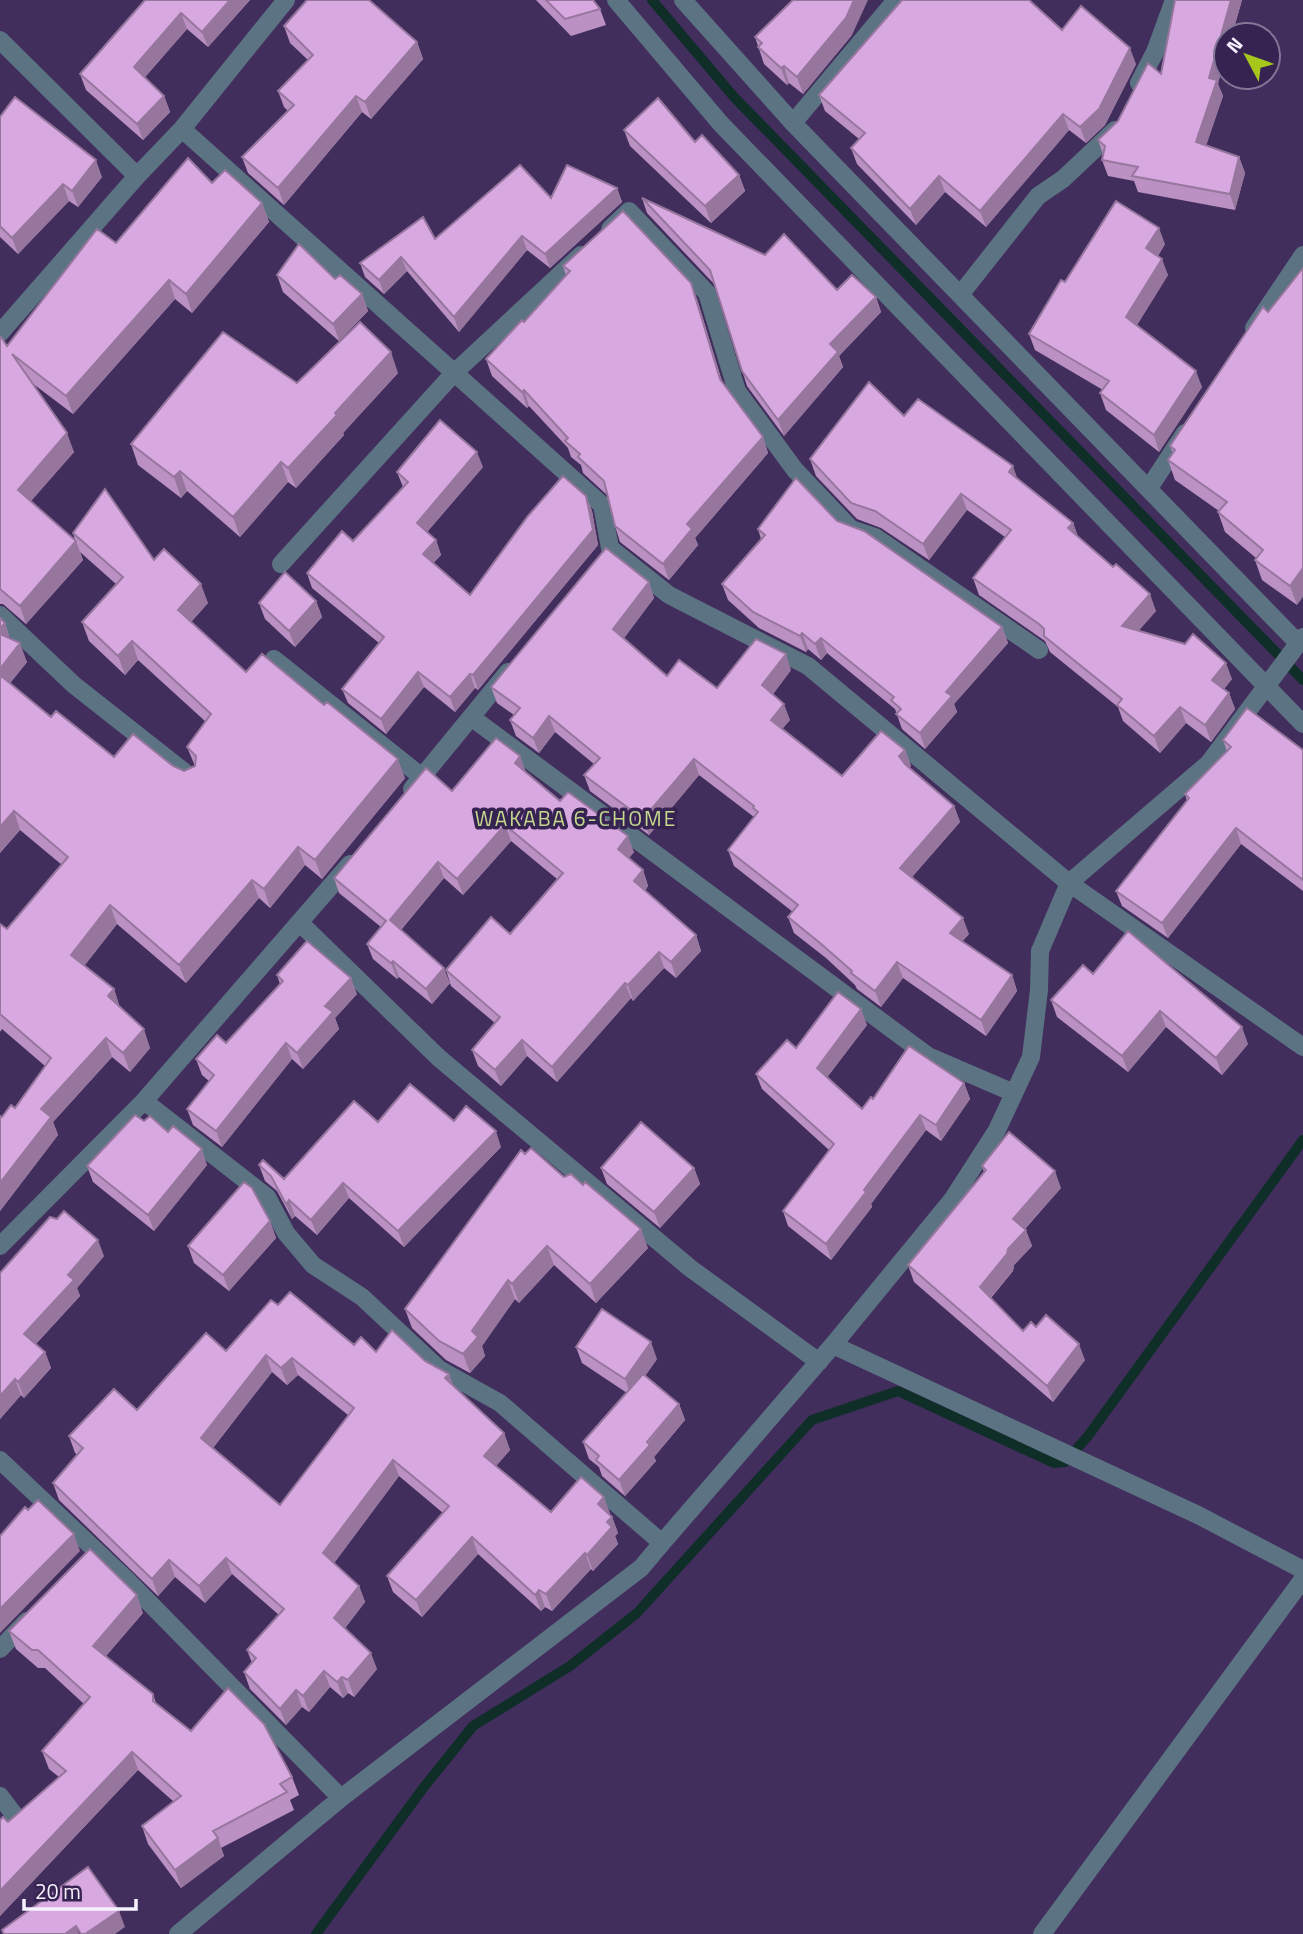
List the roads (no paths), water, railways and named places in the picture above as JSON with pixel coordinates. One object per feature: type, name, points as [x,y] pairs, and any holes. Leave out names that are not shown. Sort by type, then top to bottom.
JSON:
[{"type":"street","points":[[0,333],[137,176],[182,129],[286,0]]},
{"type":"street","points":[[616,0],[721,124],[1303,724]]},
{"type":"street","points":[[178,1934],[341,1798],[641,1568],[833,1345],[952,1200],[997,1130],[1031,1057],[1039,990],[1040,951],[1069,883],[1209,763],[1301,640],[793,123],[683,0]]},
{"type":"street","points":[[793,123],[896,0]]},
{"type":"street","points":[[960,295],[1038,196],[1063,179],[1114,132],[1155,52],[1174,0]]},
{"type":"street","points":[[0,40],[137,176]]},
{"type":"street","points":[[182,129],[602,505],[606,553],[670,595],[808,666],[1069,883],[1303,1047]]},
{"type":"street","points":[[281,564],[454,373],[629,211],[707,293],[737,391],[795,470],[852,529],[875,537],[1039,650]]},
{"type":"street","points":[[1248,338],[1303,255]]},
{"type":"street","points":[[1149,488],[1194,419]]},
{"type":"street","points":[[0,615],[74,685],[192,778]]},
{"type":"street","points":[[404,798],[523,654]]},
{"type":"street","points":[[274,659],[422,777]]},
{"type":"street","points":[[471,717],[928,1056],[1014,1093]]},
{"type":"street","points":[[0,1246],[144,1101],[361,851]]},
{"type":"street","points":[[300,923],[439,1058],[480,1093],[690,1268],[818,1362]]},
{"type":"street","points":[[144,1101],[267,1197],[285,1233],[313,1265],[362,1297],[439,1369],[500,1403],[662,1543]]},
{"type":"street","points":[[833,1345],[1198,1515],[1303,1570]]},
{"type":"street","points":[[0,1460],[91,1556],[341,1798]]},
{"type":"street","points":[[1042,1934],[1303,1579]]},
{"type":"street","points":[[0,1649],[38,1610]]},
{"type":"street","points":[[0,1796],[16,1817]]},
{"type":"waterway","points":[[652,0],[734,97],[1303,680]]},
{"type":"waterway","points":[[316,1934],[424,1787],[473,1726],[570,1666],[637,1613],[812,1420],[898,1391],[1054,1463],[1065,1462],[1088,1436],[1303,1140]]},
{"type":"district","name":"WAKABA 6-CHOME","points":[[576,818]]}]
